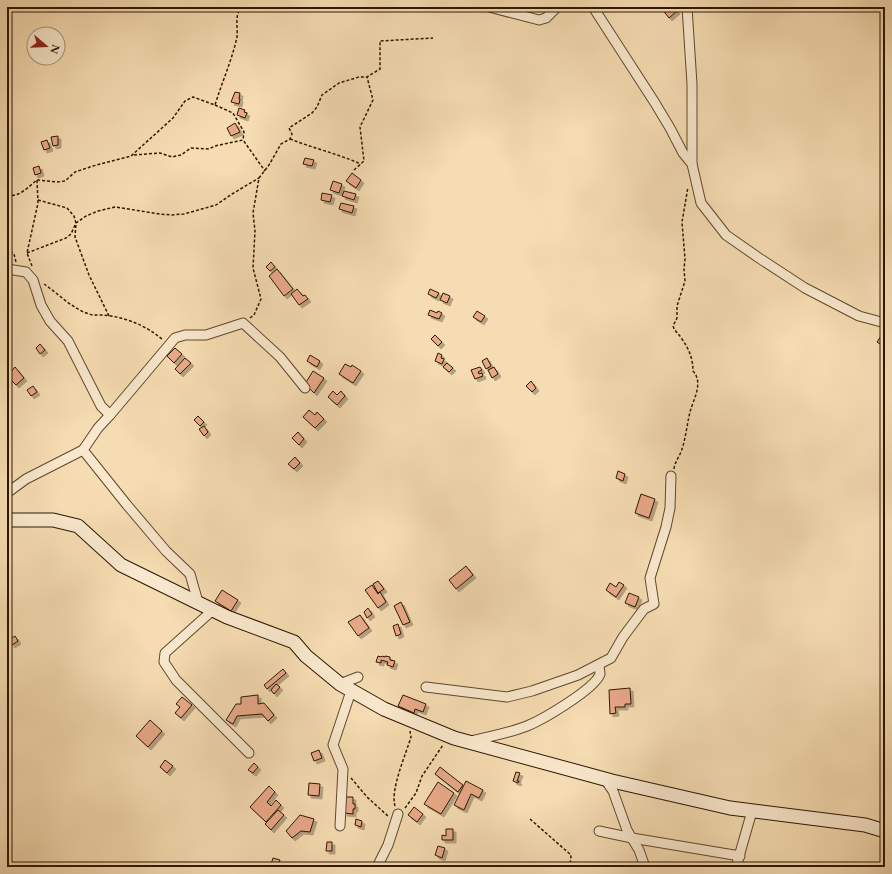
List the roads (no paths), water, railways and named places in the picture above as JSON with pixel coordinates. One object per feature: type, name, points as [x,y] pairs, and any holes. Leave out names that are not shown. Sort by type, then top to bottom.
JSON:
[{"type":"street","points":[[489,7],[539,20],[546,18],[557,7]]},
{"type":"street","points":[[593,7],[655,103],[683,153],[692,164]]},
{"type":"street","points":[[687,7],[692,84],[692,164],[701,203],[726,235],[759,258],[805,288],[859,316],[885,323]]},
{"type":"street","points":[[7,269],[26,272],[34,282],[41,305],[50,321],[68,341],[101,406],[110,415]]},
{"type":"street","points":[[7,494],[26,479],[84,450],[98,428],[175,338],[185,335],[206,335],[244,323],[280,357],[305,388]]},
{"type":"street","points":[[84,450],[127,505],[166,551],[190,574],[198,602]]},
{"type":"street","points":[[426,687],[507,697],[532,691],[578,675],[611,658],[623,637],[644,609],[654,604],[650,578],[666,527],[670,508],[672,476]]},
{"type":"street","points":[[7,520],[53,520],[78,526],[121,565],[227,617],[294,642],[306,656],[340,684],[351,691],[406,720],[454,738],[604,778],[730,808],[865,825],[885,831]]},
{"type":"street","points":[[212,610],[165,653],[164,662],[176,680],[249,753]]},
{"type":"street","points":[[469,742],[528,726],[560,708],[593,684],[600,674],[599,665]]},
{"type":"street","points":[[340,684],[358,677]]},
{"type":"street","points":[[340,826],[343,769],[333,745],[351,691]]},
{"type":"street","points":[[604,778],[613,791],[627,830],[639,850],[645,867]]},
{"type":"street","points":[[736,867],[752,811]]},
{"type":"street","points":[[377,867],[388,845],[396,818]]},
{"type":"street","points":[[599,831],[740,856]]}]
